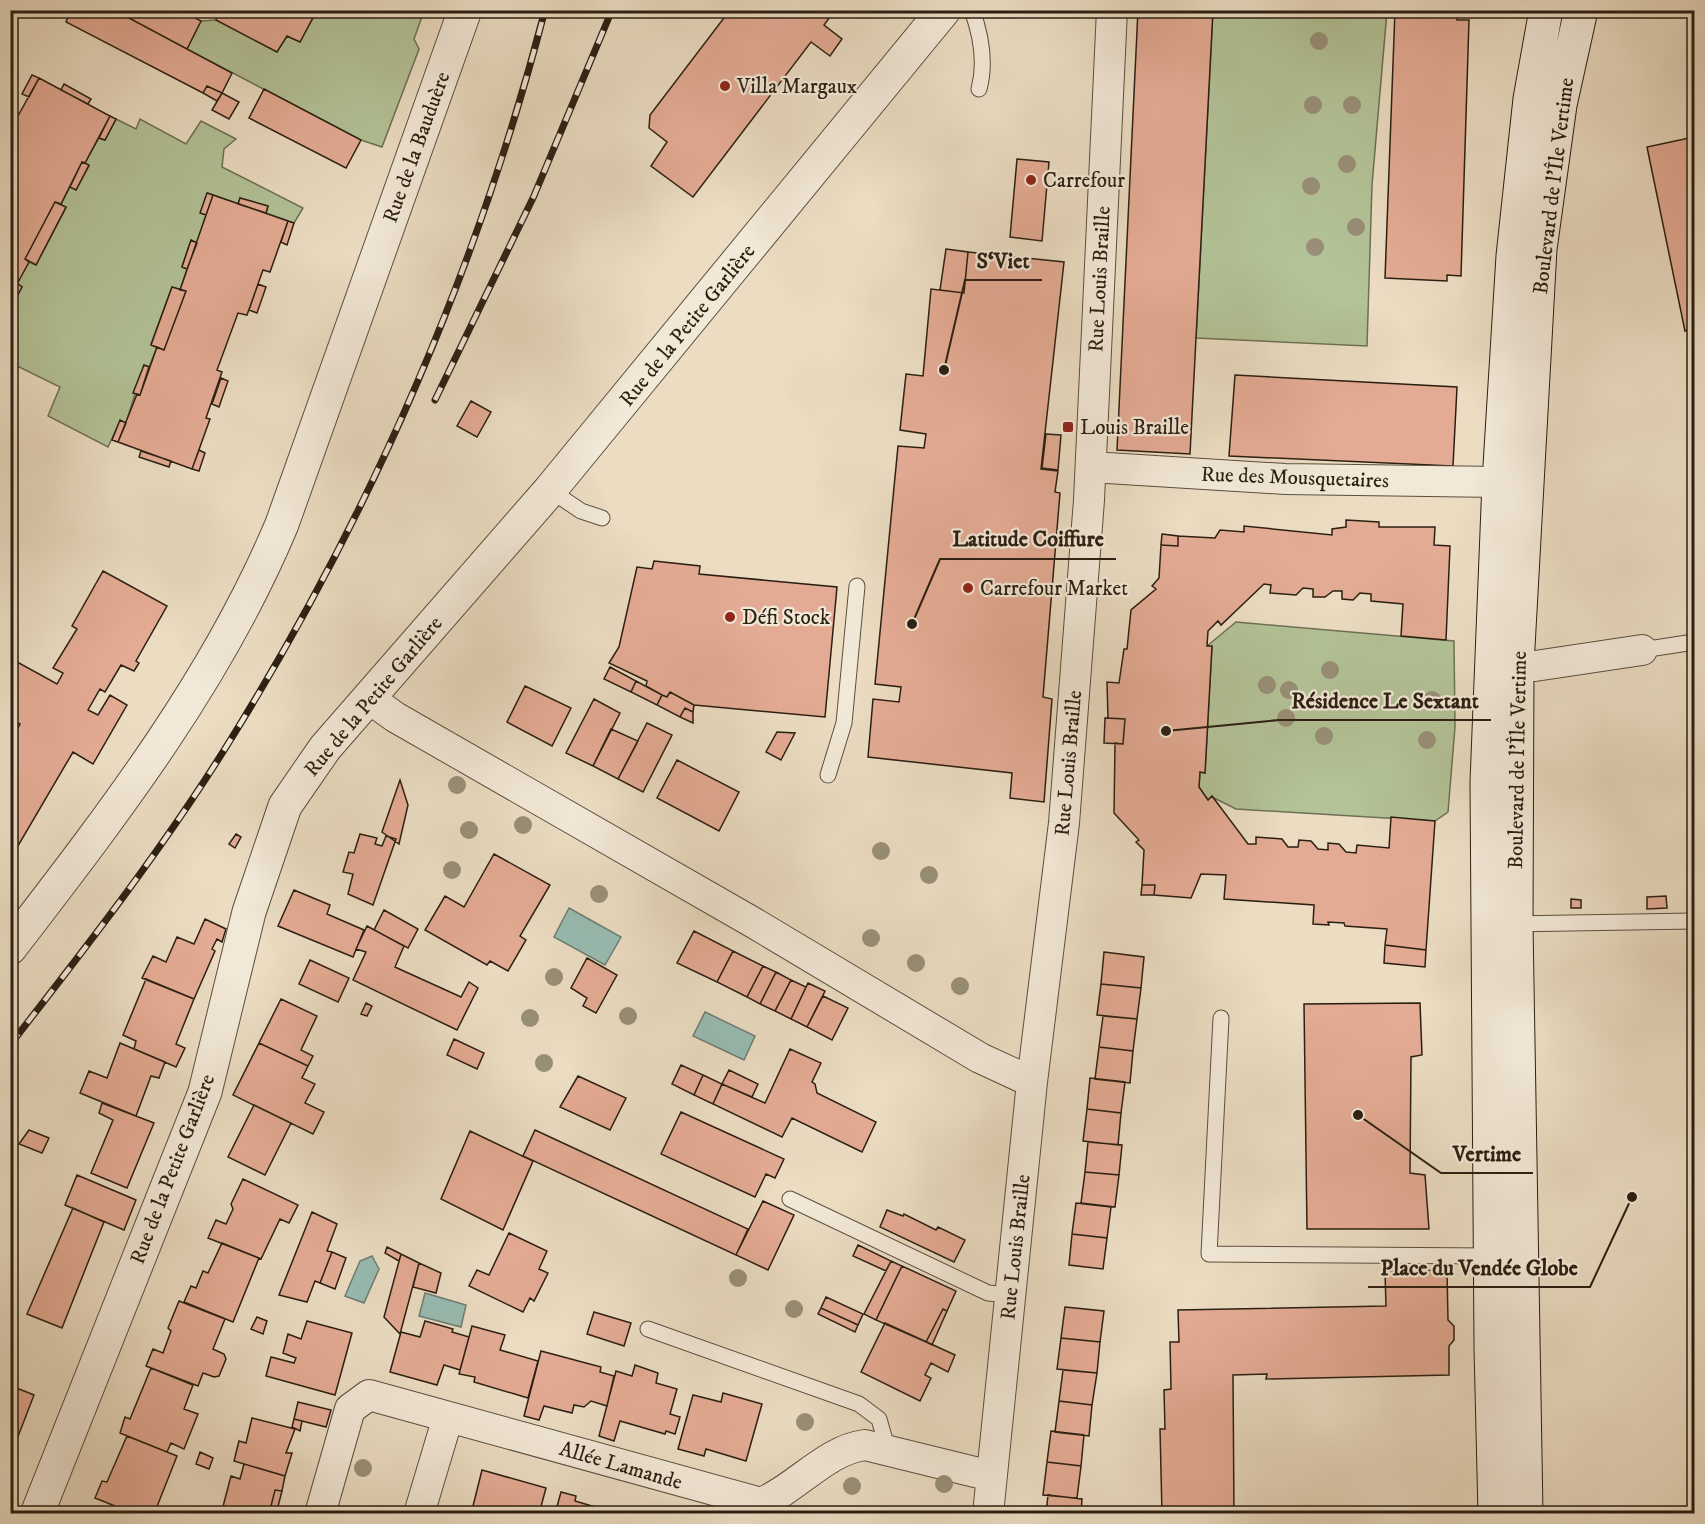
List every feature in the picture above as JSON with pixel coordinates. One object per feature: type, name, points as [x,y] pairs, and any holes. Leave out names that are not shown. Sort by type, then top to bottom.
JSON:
[{"type":"main road","name":"Rue de la Bauduère","points":[[10,948],[166,738],[232,630],[260,578],[282,524],[465,10]]},
{"type":"main road","name":"Rue de la Petite Garlière","points":[[37,1514],[205,1092],[249,912],[285,806],[305,775],[550,490],[944,10]]},
{"type":"main road","name":"Boulevard de l'Île Vertime","points":[[1495,1514],[1487,782],[1499,482],[1513,256],[1530,99],[1546,10]]},
{"type":"main road","name":"Boulevard de l'Île Vertime","points":[[1526,1514],[1516,924],[1517,665],[1540,249],[1560,105],[1581,10]]},
{"type":"street","name":"Rue Louis Braille","points":[[988,1514],[1032,1082],[1064,823],[1091,467],[1112,10]]},
{"type":"street","name":"Rue des Mousquetaires","points":[[1091,467],[1285,479],[1499,482]]},
{"type":"street","points":[[1517,665],[1535,666],[1642,650]]},
{"type":"street","points":[[370,699],[395,717],[754,923],[980,1058],[1032,1082]]},
{"type":"street","name":"Allée Lamande","points":[[320,1514],[350,1409],[360,1399],[369,1395],[761,1503],[781,1495],[850,1447],[865,1445],[991,1476]]},
{"type":"street","points":[[419,1514],[448,1417]]},
{"type":"lane","points":[[972,10],[981,38],[982,80],[979,89]]},
{"type":"lane","points":[[550,490],[581,511],[602,518]]},
{"type":"lane","points":[[828,776],[844,723],[857,586]]},
{"type":"lane","points":[[1642,650],[1695,642]]},
{"type":"lane","points":[[1516,924],[1695,921]]},
{"type":"lane","points":[[1221,1018],[1209,1254],[1491,1256]]},
{"type":"lane","points":[[790,1199],[988,1293],[1010,1295]]},
{"type":"lane","points":[[648,1329],[859,1404],[879,1419],[888,1451]]},
{"type":"green space","points":[[317,11],[424,11],[414,39],[419,49],[382,147],[361,140],[187,49],[201,21],[216,20],[277,52],[287,36],[300,42]]},
{"type":"green space","points":[[1213,11],[1387,11],[1372,185],[1367,346],[1196,338]]},
{"type":"green space","points":[[116,119],[136,129],[140,119],[186,144],[201,121],[236,139],[224,149],[222,167],[303,208],[294,223],[266,213],[268,206],[240,198],[238,204],[208,193],[206,215],[197,243],[191,240],[182,266],[187,269],[180,290],[172,287],[151,344],[157,347],[149,367],[144,365],[126,423],[120,421],[108,447],[48,416],[60,387],[11,363],[10,308],[22,287],[17,283],[29,262],[36,265],[66,208],[61,204],[70,187],[76,190],[89,166],[85,163],[99,138],[105,140]]},
{"type":"green space","points":[[1236,622],[1454,641],[1455,727],[1448,812],[1435,821],[1236,809],[1212,797],[1208,800],[1199,787],[1200,772],[1205,773],[1212,647],[1207,646]]},
{"type":"water","points":[[569,908],[621,937],[605,965],[554,937]]},
{"type":"water","points":[[705,1012],[755,1036],[744,1060],[693,1036]]},
{"type":"water","points":[[372,1256],[379,1269],[364,1303],[345,1296],[360,1261]]},
{"type":"water","points":[[425,1293],[466,1305],[461,1327],[419,1316]]},
{"type":"building","points":[[71,10],[114,10],[232,73],[222,93],[207,86],[203,93],[66,22]]},
{"type":"building","points":[[114,10],[181,10],[201,21],[187,49]]},
{"type":"building","points":[[221,10],[317,10],[300,42],[287,36],[277,52],[216,20]]},
{"type":"building","name":"Villa Margaux","points":[[730,10],[835,10],[824,25],[842,39],[830,56],[811,42],[693,197],[651,166],[667,142],[649,128],[650,115]]},
{"type":"building","points":[[1138,10],[1213,10],[1190,454],[1117,450]]},
{"type":"building","points":[[1395,10],[1457,10],[1457,20],[1469,20],[1461,276],[1447,275],[1447,281],[1385,278]]},
{"type":"building","points":[[32,75],[39,78],[29,97],[22,94]]},
{"type":"building","points":[[39,78],[110,116],[85,163],[82,162],[61,204],[55,202],[25,259],[29,262],[10,297],[10,138],[16,127],[13,125]]},
{"type":"building","points":[[64,84],[91,99],[88,104],[61,90]]},
{"type":"building","points":[[207,86],[222,93],[217,101],[203,93]]},
{"type":"building","points":[[264,89],[361,140],[346,168],[249,118]]},
{"type":"building","points":[[222,93],[239,102],[229,119],[212,110]]},
{"type":"building","points":[[110,116],[116,119],[105,140],[99,138]]},
{"type":"building","points":[[1694,137],[1694,329],[1685,331],[1647,147]]},
{"type":"building","points":[[1017,159],[1049,162],[1042,241],[1010,237]]},
{"type":"building","points":[[82,162],[89,165],[76,190],[70,187]]},
{"type":"building","points":[[207,193],[213,195],[206,215],[200,213]]},
{"type":"building","points":[[213,195],[288,221],[270,272],[263,270],[247,315],[238,313],[217,370],[222,372],[206,418],[210,419],[192,469],[118,442],[137,394],[140,395],[157,347],[164,350],[186,291],[180,290]]},
{"type":"building","points":[[240,198],[268,206],[266,213],[238,204]]},
{"type":"building","points":[[55,202],[66,207],[36,265],[25,259]]},
{"type":"building","points":[[288,221],[294,223],[287,245],[281,242]]},
{"type":"building","points":[[191,240],[197,243],[187,269],[182,267]]},
{"type":"building","points":[[946,249],[968,252],[964,293],[940,290]]},
{"type":"building","name":"Carrefour Market","points":[[968,252],[1064,262],[1041,469],[1058,471],[1055,492],[1060,493],[1043,697],[1052,699],[1044,802],[1010,798],[1012,773],[868,757],[873,699],[899,702],[901,687],[875,684],[898,446],[924,448],[926,434],[900,430],[906,374],[923,376],[931,289],[964,293]]},
{"type":"building","points":[[17,283],[22,287],[11,308],[10,297]]},
{"type":"building","points":[[258,284],[266,287],[257,313],[249,310]]},
{"type":"building","points":[[172,287],[186,291],[164,350],[151,345]]},
{"type":"building","points":[[144,365],[149,367],[140,395],[133,393]]},
{"type":"building","points":[[1235,375],[1457,387],[1453,466],[1229,456]]},
{"type":"building","points":[[221,378],[228,381],[219,407],[212,404]]},
{"type":"building","points":[[471,401],[491,412],[477,437],[457,426]]},
{"type":"building","points":[[120,420],[126,423],[118,442],[112,440]]},
{"type":"building","points":[[1046,434],[1061,435],[1058,470],[1042,468]]},
{"type":"building","points":[[199,450],[205,453],[199,471],[192,469]]},
{"type":"building","points":[[141,451],[171,461],[169,467],[139,457]]},
{"type":"building","points":[[1346,520],[1379,522],[1379,527],[1435,527],[1434,545],[1450,546],[1446,640],[1401,636],[1403,604],[1371,601],[1371,594],[1360,593],[1353,600],[1342,599],[1342,591],[1333,591],[1325,597],[1313,597],[1313,589],[1303,588],[1296,595],[1270,593],[1271,585],[1264,584],[1221,625],[1218,621],[1208,631],[1207,646],[1212,646],[1205,773],[1200,772],[1199,787],[1208,800],[1212,796],[1248,844],[1256,844],[1256,837],[1282,839],[1288,847],[1298,847],[1299,840],[1311,841],[1318,849],[1328,850],[1328,843],[1339,844],[1346,852],[1356,853],[1357,845],[1389,848],[1391,817],[1435,821],[1426,950],[1385,945],[1387,929],[1345,926],[1344,923],[1313,924],[1314,905],[1224,899],[1226,875],[1201,874],[1191,898],[1154,895],[1155,885],[1142,885],[1144,850],[1136,842],[1139,840],[1114,813],[1115,743],[1123,744],[1125,719],[1108,718],[1107,682],[1119,683],[1124,649],[1127,649],[1131,610],[1156,589],[1152,586],[1159,578],[1161,545],[1178,546],[1178,536],[1215,538],[1220,530],[1244,532],[1244,526],[1332,535],[1332,529],[1346,527]]},
{"type":"building","points":[[1162,534],[1178,536],[1178,546],[1161,545]]},
{"type":"building","name":"Défi Stock","points":[[654,561],[700,566],[699,574],[837,587],[825,717],[694,705],[670,692],[667,697],[662,695],[646,686],[647,681],[609,663],[619,647],[637,567],[652,569]]},
{"type":"building","points":[[103,571],[167,606],[136,661],[139,663],[134,671],[121,665],[105,692],[100,689],[88,710],[98,715],[110,695],[127,705],[93,764],[73,752],[15,851],[10,848],[10,741],[20,724],[10,719],[10,658],[57,684],[63,673],[53,668],[77,629],[72,626]]},
{"type":"building","points":[[610,667],[636,681],[631,692],[604,679]]},
{"type":"building","points":[[636,681],[662,695],[657,705],[631,692]]},
{"type":"building","points":[[525,686],[571,708],[552,746],[507,722]]},
{"type":"building","points":[[670,692],[694,705],[693,712],[685,708],[680,717],[657,705],[662,695],[667,697]]},
{"type":"building","points":[[594,699],[620,713],[593,766],[566,753]]},
{"type":"building","points":[[685,708],[693,712],[693,723],[680,717]]},
{"type":"building","points":[[1105,718],[1125,719],[1123,744],[1104,743]]},
{"type":"building","points":[[647,723],[672,735],[643,792],[618,779]]},
{"type":"building","points":[[611,729],[638,741],[618,779],[593,766]]},
{"type":"building","points":[[777,732],[795,733],[781,760],[766,752]]},
{"type":"building","points":[[677,760],[739,792],[719,831],[657,798]]},
{"type":"building","points":[[400,780],[408,805],[399,844],[382,832]]},
{"type":"building","points":[[236,834],[241,837],[235,848],[229,844]]},
{"type":"building","points":[[360,834],[377,838],[375,844],[382,846],[386,836],[396,839],[373,905],[348,894],[353,874],[343,872],[349,852],[354,853]]},
{"type":"building","points":[[494,854],[550,885],[520,936],[526,940],[508,971],[490,961],[487,965],[425,930],[445,896],[464,907]]},
{"type":"building","points":[[1142,885],[1155,885],[1154,895],[1141,895]]},
{"type":"building","points":[[294,890],[330,905],[327,914],[364,930],[353,957],[278,926]]},
{"type":"building","points":[[1666,896],[1667,908],[1647,909],[1647,897]]},
{"type":"building","points":[[1571,899],[1581,900],[1581,908],[1571,908]]},
{"type":"building","points":[[384,910],[418,929],[408,948],[374,930]]},
{"type":"building","points":[[205,919],[226,929],[222,942],[217,939],[212,949],[215,951],[194,999],[142,978],[153,956],[166,962],[177,937],[194,944]]},
{"type":"building","points":[[367,926],[404,946],[395,967],[461,997],[469,982],[478,988],[457,1030],[353,980],[366,952],[356,949]]},
{"type":"building","points":[[694,931],[733,951],[717,982],[677,963]]},
{"type":"building","points":[[1385,945],[1426,950],[1425,967],[1384,963]]},
{"type":"building","points":[[733,951],[763,966],[747,997],[717,982]]},
{"type":"building","points":[[1104,952],[1144,957],[1141,988],[1101,984]]},
{"type":"building","points":[[587,958],[617,975],[596,1013],[583,1006],[587,998],[571,988]]},
{"type":"building","points":[[310,960],[349,978],[338,1002],[299,984]]},
{"type":"building","points":[[763,966],[776,972],[760,1004],[747,997]]},
{"type":"building","points":[[776,972],[791,980],[775,1011],[760,1004]]},
{"type":"building","points":[[146,979],[194,999],[176,1044],[185,1048],[176,1067],[134,1049],[136,1041],[123,1035]]},
{"type":"building","points":[[791,980],[806,987],[791,1019],[775,1011]]},
{"type":"building","points":[[808,983],[825,991],[807,1027],[791,1019]]},
{"type":"building","points":[[1101,984],[1141,988],[1137,1019],[1097,1015]]},
{"type":"building","points":[[823,996],[848,1008],[832,1040],[807,1027]]},
{"type":"building","points":[[281,999],[317,1016],[301,1050],[313,1056],[308,1066],[259,1043]]},
{"type":"building","points":[[366,1003],[372,1006],[367,1016],[361,1014]]},
{"type":"building","points":[[1420,1003],[1422,1055],[1411,1057],[1410,1173],[1425,1175],[1429,1229],[1307,1229],[1304,1004]]},
{"type":"building","points":[[1103,1016],[1137,1019],[1133,1051],[1099,1047]]},
{"type":"building","points":[[454,1039],[484,1053],[477,1069],[447,1055]]},
{"type":"building","points":[[120,1043],[165,1062],[159,1078],[151,1076],[136,1116],[80,1093],[89,1071],[107,1078]]},
{"type":"building","points":[[259,1043],[308,1066],[302,1078],[315,1084],[305,1103],[324,1112],[313,1134],[233,1095]]},
{"type":"building","points":[[1099,1047],[1133,1051],[1130,1083],[1095,1079]]},
{"type":"building","points":[[790,1049],[821,1063],[812,1082],[815,1084],[817,1093],[876,1122],[862,1152],[792,1118],[782,1137],[713,1104],[722,1084],[765,1103]]},
{"type":"building","points":[[681,1065],[703,1075],[694,1095],[672,1084]]},
{"type":"building","points":[[729,1070],[758,1084],[752,1097],[722,1084]]},
{"type":"building","points":[[703,1075],[722,1084],[713,1104],[694,1095]]},
{"type":"building","points":[[578,1076],[626,1098],[610,1130],[560,1107]]},
{"type":"building","points":[[1090,1078],[1125,1082],[1121,1113],[1087,1109]]},
{"type":"building","points":[[102,1103],[154,1123],[127,1188],[91,1173],[113,1120],[99,1113]]},
{"type":"building","points":[[254,1105],[291,1123],[265,1175],[228,1157]]},
{"type":"building","points":[[1087,1109],[1121,1113],[1118,1145],[1083,1141]]},
{"type":"building","points":[[681,1112],[784,1159],[775,1178],[766,1174],[755,1197],[661,1154]]},
{"type":"building","points":[[29,1130],[49,1138],[42,1153],[19,1144]]},
{"type":"building","points":[[535,1130],[748,1229],[736,1255],[523,1156]]},
{"type":"building","points":[[470,1131],[533,1161],[503,1230],[441,1199]]},
{"type":"building","points":[[1088,1142],[1122,1145],[1119,1175],[1085,1172]]},
{"type":"building","points":[[1085,1172],[1119,1175],[1115,1207],[1081,1203]]},
{"type":"building","points":[[77,1175],[136,1200],[124,1230],[65,1205]]},
{"type":"building","points":[[243,1179],[298,1205],[289,1223],[280,1219],[261,1259],[208,1238],[216,1220],[226,1224],[233,1209],[231,1204]]},
{"type":"building","points":[[763,1201],[794,1215],[768,1270],[736,1255]]},
{"type":"building","points":[[1076,1203],[1111,1207],[1107,1238],[1072,1234]]},
{"type":"building","points":[[73,1208],[104,1222],[62,1328],[27,1314]]},
{"type":"building","points":[[887,1210],[903,1216],[904,1214],[936,1230],[938,1227],[965,1240],[954,1262],[880,1227]]},
{"type":"building","points":[[312,1212],[337,1224],[327,1251],[332,1252],[320,1283],[315,1281],[307,1302],[279,1295]]},
{"type":"building","points":[[509,1233],[547,1251],[539,1269],[548,1273],[534,1301],[530,1298],[523,1312],[469,1286],[477,1270],[489,1275]]},
{"type":"building","points":[[1072,1234],[1107,1238],[1103,1269],[1069,1265]]},
{"type":"building","points":[[222,1243],[259,1258],[233,1322],[184,1302],[191,1286],[196,1288],[203,1271],[208,1273]]},
{"type":"building","points":[[858,1245],[891,1261],[886,1271],[853,1256]]},
{"type":"building","points":[[387,1247],[401,1254],[399,1261],[385,1253]]},
{"type":"building","points":[[332,1252],[346,1258],[335,1289],[320,1283]]},
{"type":"building","points":[[401,1254],[419,1263],[400,1334],[384,1317]]},
{"type":"building","points":[[891,1261],[902,1266],[876,1320],[864,1314]]},
{"type":"building","points":[[419,1263],[441,1273],[436,1293],[413,1287]]},
{"type":"building","points":[[902,1266],[956,1291],[947,1311],[943,1309],[926,1342],[876,1320]]},
{"type":"building","points":[[1447,1270],[1448,1320],[1454,1326],[1454,1340],[1449,1346],[1449,1375],[1266,1379],[1267,1374],[1233,1375],[1234,1514],[1162,1514],[1160,1429],[1165,1429],[1164,1390],[1171,1389],[1170,1342],[1179,1342],[1178,1310],[1386,1306],[1385,1271]]},
{"type":"building","points":[[826,1297],[863,1314],[858,1325],[821,1308]]},
{"type":"building","points":[[179,1301],[225,1319],[213,1349],[224,1354],[226,1359],[219,1376],[214,1377],[203,1373],[198,1386],[146,1366],[153,1349],[163,1353],[171,1331],[168,1328]]},
{"type":"building","points":[[1065,1307],[1104,1311],[1100,1342],[1061,1338]]},
{"type":"building","points":[[821,1308],[858,1325],[855,1332],[818,1314]]},
{"type":"building","points":[[943,1309],[947,1311],[932,1345],[926,1342]]},
{"type":"building","points":[[594,1312],[631,1323],[624,1346],[587,1334]]},
{"type":"building","points":[[257,1317],[267,1321],[263,1334],[251,1329]]},
{"type":"building","points":[[307,1321],[352,1333],[335,1395],[266,1376],[271,1357],[294,1363],[296,1358],[283,1353],[288,1334],[301,1339]]},
{"type":"building","points":[[425,1321],[453,1329],[452,1332],[469,1337],[460,1370],[444,1365],[437,1385],[390,1372],[401,1332],[420,1337]]},
{"type":"building","points":[[885,1323],[955,1355],[948,1372],[931,1363],[925,1375],[931,1378],[920,1401],[861,1372]]},
{"type":"building","points":[[472,1326],[505,1335],[500,1350],[538,1361],[528,1398],[474,1382],[475,1377],[459,1374]]},
{"type":"building","points":[[1061,1338],[1100,1342],[1097,1373],[1057,1369]]},
{"type":"building","points":[[541,1351],[601,1367],[600,1372],[614,1376],[607,1406],[591,1401],[584,1407],[574,1405],[572,1413],[544,1406],[539,1420],[524,1416]]},
{"type":"building","points":[[635,1365],[658,1373],[656,1383],[677,1389],[670,1414],[680,1417],[675,1434],[666,1431],[665,1434],[620,1421],[614,1441],[599,1436],[616,1371],[632,1376]]},
{"type":"building","points":[[151,1368],[193,1385],[184,1409],[198,1414],[184,1449],[171,1443],[167,1452],[120,1433],[125,1417],[130,1419]]},
{"type":"building","points":[[1063,1370],[1097,1373],[1092,1405],[1059,1401]]},
{"type":"building","points":[[10,1381],[15,1383],[14,1387],[34,1395],[12,1452]]},
{"type":"building","points":[[723,1393],[762,1404],[746,1461],[706,1449],[704,1456],[678,1449],[693,1395],[721,1402]]},
{"type":"building","points":[[1059,1401],[1092,1405],[1089,1436],[1055,1432]]},
{"type":"building","points":[[298,1402],[331,1410],[326,1427],[294,1419]]},
{"type":"building","points":[[252,1418],[295,1429],[286,1453],[292,1453],[285,1476],[234,1461],[239,1441],[246,1443]]},
{"type":"building","points":[[294,1419],[302,1421],[300,1431],[292,1427]]},
{"type":"building","points":[[1051,1431],[1084,1435],[1081,1466],[1047,1462]]},
{"type":"building","points":[[127,1436],[177,1456],[154,1514],[135,1514],[95,1498],[102,1481],[107,1482]]},
{"type":"building","points":[[200,1452],[213,1458],[209,1469],[196,1464]]},
{"type":"building","points":[[1047,1462],[1081,1466],[1077,1498],[1043,1495]]},
{"type":"building","points":[[244,1464],[285,1476],[282,1491],[275,1490],[269,1514],[221,1514],[231,1476],[240,1479]]},
{"type":"building","points":[[482,1470],[546,1488],[539,1514],[471,1514]]},
{"type":"building","points":[[275,1490],[282,1491],[276,1514],[269,1514]]},
{"type":"building","points":[[561,1492],[576,1496],[575,1501],[619,1514],[555,1514]]},
{"type":"building","points":[[1048,1495],[1082,1499],[1081,1514],[1046,1514]]},
{"type":"railway","points":[[10,1045],[125,895],[206,779],[282,653],[330,566],[374,477],[453,294],[518,106],[545,10]]},
{"type":"railway","points":[[435,400],[533,198],[612,10]]},
{"type":"place","name":"Villa Margaux","points":[[725,86]]},
{"type":"place","name":"Carrefour","points":[[1031,180]]},
{"type":"place","name":"S‘Viet","points":[[944,370]]},
{"type":"place","name":"Louis Braille","points":[[1068,427]]},
{"type":"place","name":"Carrefour Market","points":[[968,588]]},
{"type":"place","name":"Défi Stock","points":[[730,617]]},
{"type":"place","name":"Latitude Coiffure","points":[[912,624]]},
{"type":"place","name":"Résidence Le Sextant","points":[[1166,731]]},
{"type":"place","name":"Vertime","points":[[1358,1115]]},
{"type":"place","name":"Place du Vendée Globe","points":[[1632,1197]]}]
